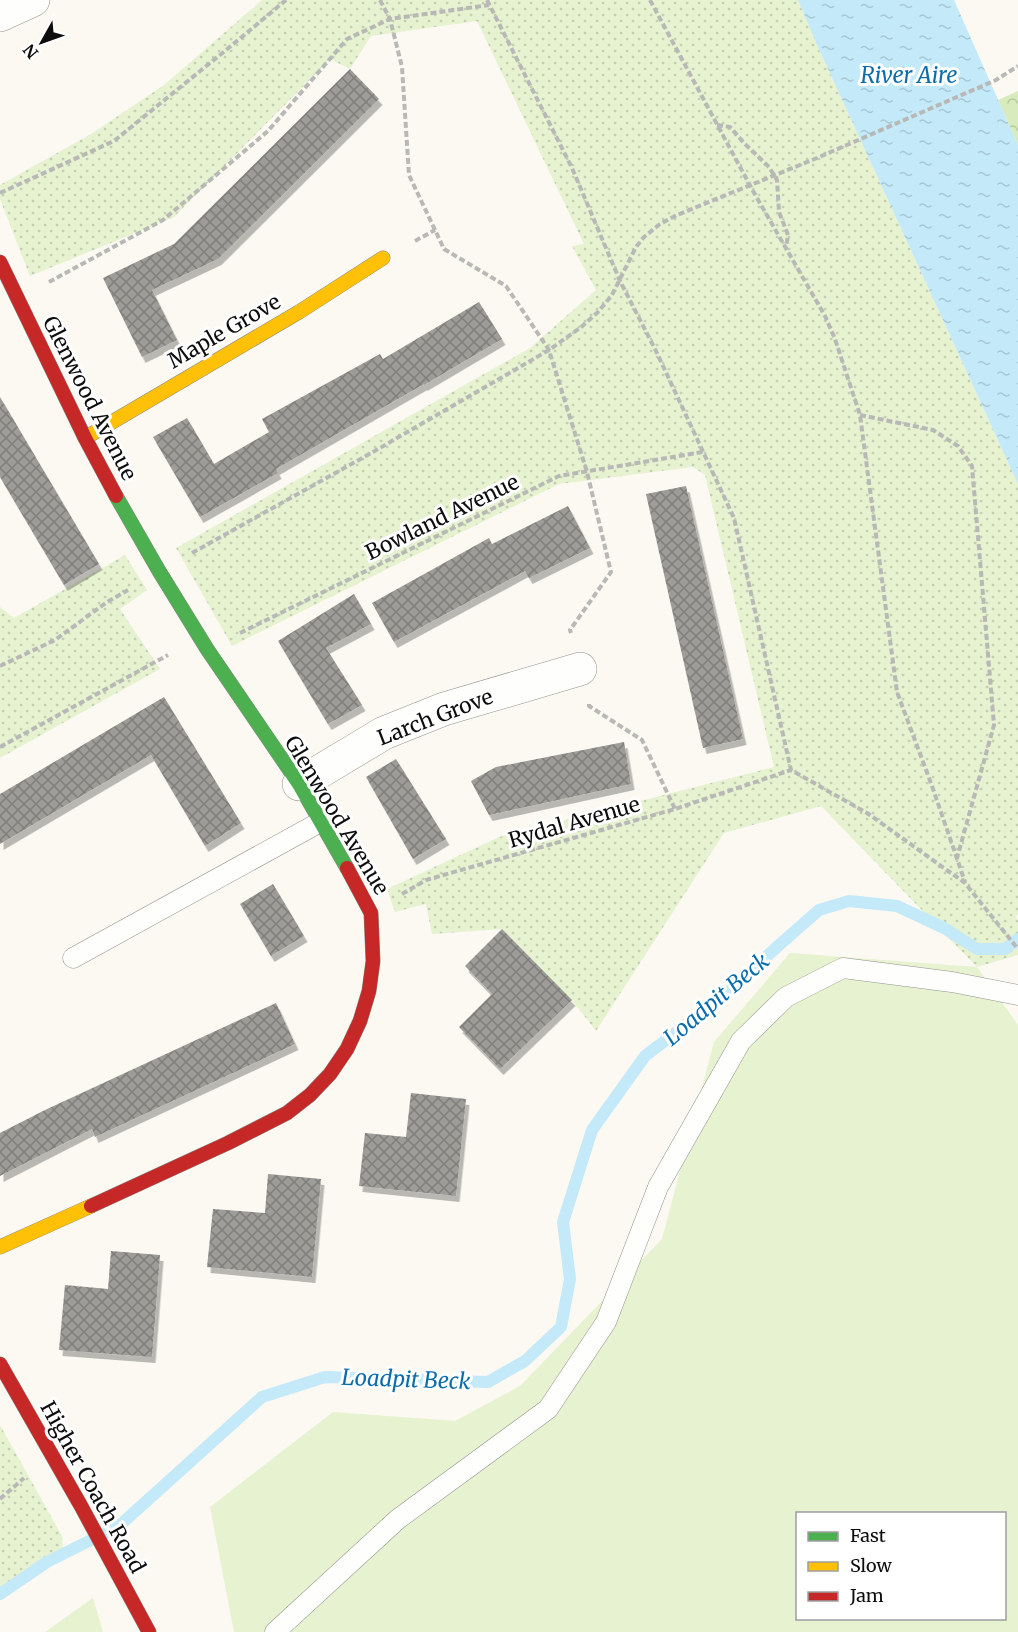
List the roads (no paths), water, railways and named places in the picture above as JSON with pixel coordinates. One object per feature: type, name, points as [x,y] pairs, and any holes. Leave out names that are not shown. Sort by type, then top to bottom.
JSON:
[{"type":"street","points":[[0,15],[33,0]]},
{"type":"street","name":"Maple Grove","points":[[85,438],[299,312],[383,258]]},
{"type":"street","name":"Glenwood Avenue","points":[[0,262],[85,438],[159,572],[321,821],[370,913],[373,961],[369,991],[360,1021],[347,1049],[330,1074],[310,1095],[287,1113],[0,1247]]},
{"type":"street","name":"Larch Grove","points":[[299,784],[384,734],[444,709],[580,669]]},
{"type":"street","name":"Higher Coach Road","points":[[0,1364],[149,1632]]},
{"type":"lane","points":[[73,958],[321,821]]},
{"type":"lane","points":[[275,1632],[398,1519],[548,1409],[606,1322],[658,1186],[741,1041],[786,998],[843,968],[952,982],[1018,995]]},
{"type":"water","name":"River Aire","points":[[798,0],[954,0],[1018,145],[1018,484],[817,45]]},
{"type":"waterway","name":"Loadpit Beck","points":[[0,1594],[47,1562],[119,1526],[262,1397],[325,1377],[488,1382],[525,1361],[561,1327],[570,1279],[563,1222],[592,1130],[645,1056],[725,995],[819,910],[849,901],[897,906],[944,928],[977,949],[1005,949],[1018,939]]}]
